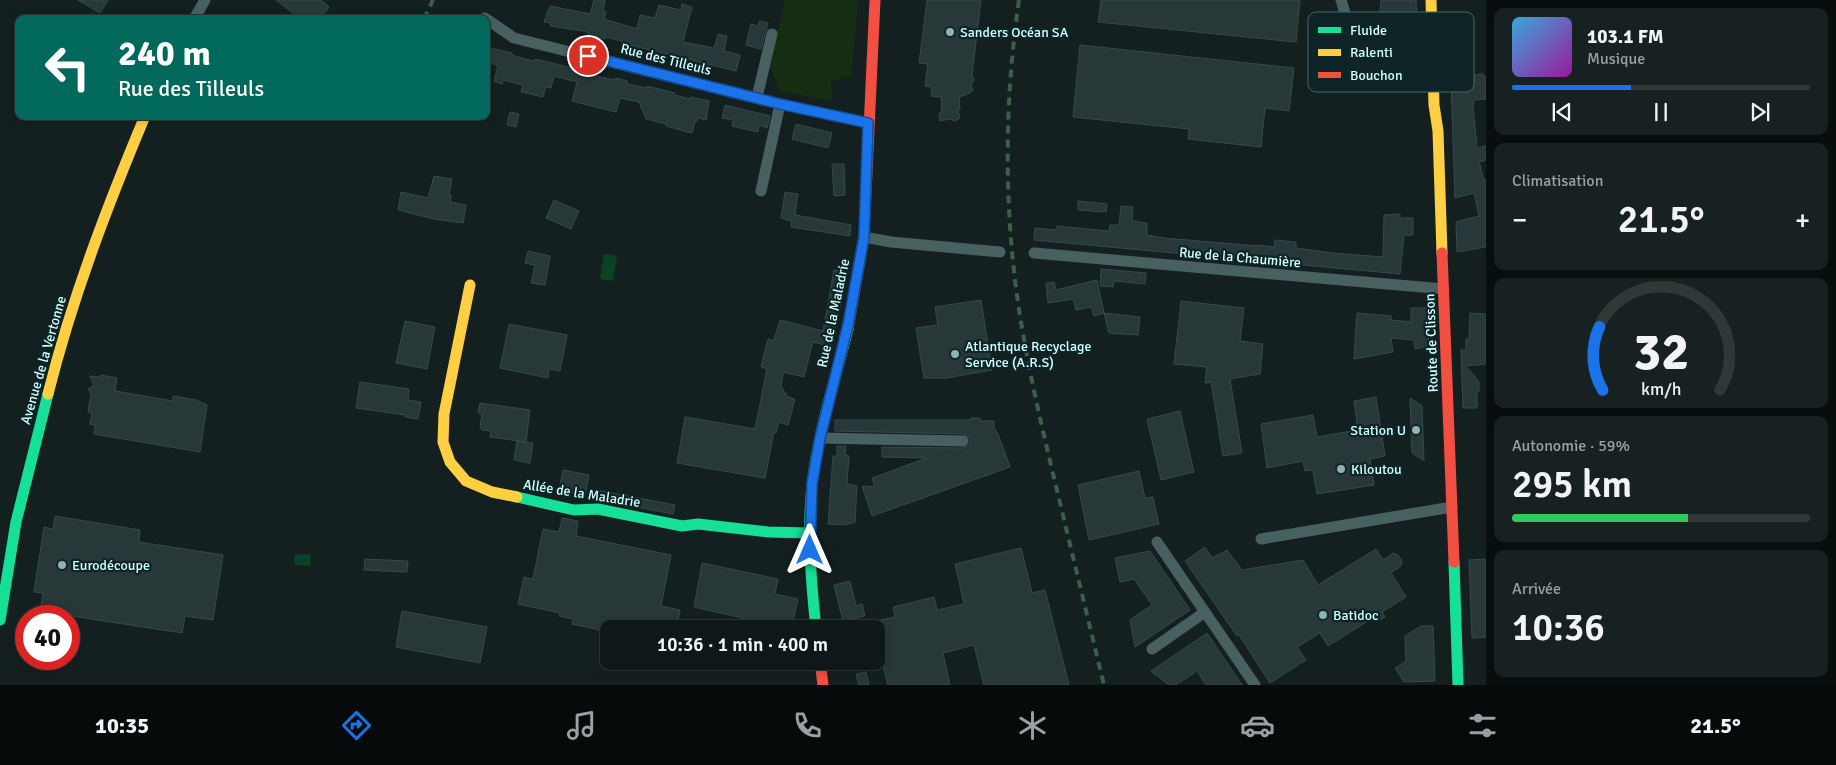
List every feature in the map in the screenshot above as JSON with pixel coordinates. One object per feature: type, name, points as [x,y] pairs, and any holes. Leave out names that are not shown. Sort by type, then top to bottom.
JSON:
[{"type":"street","points":[[196,15],[205,0]]},
{"type":"street","name":"Rue de la Maladrie","points":[[815,620],[811,584],[809,532],[812,484],[820,438],[848,325],[864,237],[874,0]]},
{"type":"street","points":[[1341,0],[1345,12]]},
{"type":"street","name":"Rue des Tilleuls","points":[[490,21],[514,38],[780,104],[868,123]]},
{"type":"street","points":[[757,97],[772,34]]},
{"type":"street","name":"Route de Clisson","points":[[1434,92],[1438,131],[1458,685]]},
{"type":"street","points":[[761,191],[780,104]]},
{"type":"street","name":"Avenue de la Vertonne","points":[[0,620],[16,522],[62,339],[108,205],[143,120]]},
{"type":"street","points":[[864,237],[891,242],[1000,252]]},
{"type":"street","name":"Rue de la Chaumière","points":[[1034,253],[1444,289]]},
{"type":"street","name":"Allée de la Maladrie","points":[[470,285],[444,414],[443,442],[450,462],[466,481],[492,492],[574,510],[598,509],[682,526],[698,524],[768,532],[809,532]]},
{"type":"street","points":[[820,438],[963,440]]},
{"type":"street","points":[[1261,539],[1452,508]]},
{"type":"street","points":[[1157,542],[1256,685]]},
{"type":"street","points":[[1152,649],[1205,612]]},
{"type":"street","points":[[821,670],[823,685]]},
{"type":"shaded area","points":[[785,0],[858,0],[851,75],[831,82],[832,101],[780,91],[770,66]]},
{"type":"shaded area","points":[[604,254],[617,256],[613,281],[600,279]]},
{"type":"shaded area","points":[[310,554],[311,566],[295,565],[294,555]]},
{"type":"building","points":[[78,0],[108,0],[100,13]]},
{"type":"building","points":[[276,0],[321,0],[329,7],[323,15],[296,15]]},
{"type":"building","points":[[594,0],[605,0],[603,11],[606,12],[604,19],[637,29],[640,15],[655,18],[659,5],[681,10],[682,4],[692,7],[683,42],[714,48],[718,34],[727,36],[724,51],[740,55],[736,71],[622,43],[622,41],[588,35],[589,33],[583,31],[550,26],[551,23],[544,22],[550,6],[590,14]]},
{"type":"building","name":"Sanders Océan SA","points":[[927,0],[981,0],[972,75],[974,80],[971,85],[973,90],[959,97],[960,108],[958,112],[960,118],[955,121],[950,119],[940,121],[941,97],[931,96],[932,87],[925,86],[928,64],[919,63]]},
{"type":"building","points":[[1101,0],[1300,0],[1296,42],[1098,22]]},
{"type":"building","points":[[1381,0],[1416,0],[1417,12],[1380,12]]},
{"type":"building","points":[[759,21],[768,23],[761,49],[746,45],[751,24],[758,26]]},
{"type":"building","points":[[1080,45],[1294,68],[1289,111],[1265,108],[1261,147],[1188,139],[1189,129],[1073,117]]},
{"type":"building","points":[[490,48],[512,53],[512,55],[525,59],[534,61],[535,59],[597,74],[596,76],[615,80],[616,78],[627,81],[627,84],[646,88],[647,86],[675,93],[674,95],[709,101],[706,120],[698,118],[692,133],[646,119],[639,102],[620,98],[616,112],[572,101],[577,82],[554,76],[551,88],[546,87],[543,97],[521,92],[523,85],[503,80],[502,84],[494,81],[498,65],[490,63]]},
{"type":"building","points":[[1483,74],[1486,77],[1486,99],[1474,100],[1473,105],[1477,148],[1486,146],[1486,160],[1479,162],[1484,180],[1486,180],[1486,247],[1457,252],[1456,222],[1479,216],[1474,193],[1455,198],[1451,92],[1474,92],[1474,75]]},
{"type":"building","points":[[725,105],[770,116],[767,128],[759,125],[758,132],[732,126],[733,120],[722,118]]},
{"type":"building","points":[[510,112],[519,114],[516,127],[507,125]]},
{"type":"building","points":[[796,124],[832,133],[828,148],[792,139]]},
{"type":"building","points":[[832,164],[844,164],[845,195],[834,196]]},
{"type":"building","points":[[434,176],[452,179],[449,195],[451,195],[450,202],[466,205],[463,223],[434,219],[398,210],[401,192],[428,198]]},
{"type":"building","points":[[785,192],[798,194],[795,215],[851,225],[850,236],[791,227],[792,221],[781,218]]},
{"type":"building","points":[[554,200],[579,211],[571,229],[546,218]]},
{"type":"building","points":[[1078,201],[1107,204],[1106,212],[1078,210]]},
{"type":"building","points":[[1121,206],[1133,207],[1132,221],[1147,223],[1147,235],[1164,238],[1274,247],[1275,240],[1296,242],[1296,248],[1383,257],[1384,215],[1400,214],[1400,218],[1413,218],[1413,235],[1404,235],[1400,274],[1034,240],[1035,228],[1057,230],[1057,226],[1109,231],[1110,225],[1119,225]]},
{"type":"building","points":[[528,251],[550,256],[545,285],[531,283],[535,265],[525,263]]},
{"type":"building","points":[[1101,269],[1146,273],[1145,284],[1114,281],[1113,287],[1100,286]]},
{"type":"building","points":[[834,270],[846,272],[840,307],[830,346],[813,342],[804,377],[783,372],[781,387],[788,397],[795,399],[788,425],[779,422],[776,433],[774,432],[765,478],[677,463],[685,417],[755,429],[767,369],[761,367],[768,339],[774,340],[780,320],[823,331]]},
{"type":"building","points":[[1097,280],[1104,313],[1094,316],[1091,307],[1076,310],[1073,299],[1048,303],[1046,283],[1054,282],[1056,290]]},
{"type":"building","name":"Atlantique Recyclage Service (A.R.S)","points":[[981,300],[992,370],[946,378],[924,378],[916,328],[938,325],[935,307]]},
{"type":"building","points":[[1181,301],[1244,308],[1240,341],[1263,344],[1260,374],[1230,379],[1242,453],[1223,456],[1211,382],[1205,383],[1207,367],[1174,364]]},
{"type":"building","points":[[1411,308],[1427,308],[1429,346],[1415,349],[1414,340],[1391,338],[1393,352],[1354,359],[1357,313],[1391,316],[1391,320],[1411,322]]},
{"type":"building","points":[[1104,313],[1140,317],[1138,335],[1109,333]]},
{"type":"building","points":[[1470,313],[1486,314],[1486,364],[1466,366],[1479,382],[1479,391],[1477,391],[1477,408],[1463,408],[1461,350],[1466,350],[1466,339],[1469,339]]},
{"type":"building","points":[[405,321],[435,327],[427,369],[396,363]]},
{"type":"building","points":[[509,324],[567,335],[560,371],[549,369],[548,378],[500,368]]},
{"type":"building","points":[[101,375],[117,378],[115,391],[173,401],[173,396],[196,400],[207,405],[200,452],[94,434],[95,425],[90,424],[92,413],[88,412],[91,394],[88,389],[94,385],[90,376],[100,377]]},
{"type":"building","points":[[360,382],[409,389],[408,400],[421,402],[418,419],[405,417],[405,415],[356,408]]},
{"type":"building","points":[[1376,397],[1385,456],[1370,459],[1374,485],[1317,494],[1313,470],[1305,471],[1303,461],[1267,468],[1261,424],[1313,415],[1317,437],[1352,431],[1357,422],[1354,401]]},
{"type":"building","points":[[1410,398],[1422,406],[1424,461],[1412,453]]},
{"type":"building","points":[[480,403],[530,410],[526,442],[490,437],[491,431],[482,430],[480,427],[482,413],[478,413]]},
{"type":"building","points":[[1180,411],[1194,472],[1161,480],[1147,419]]},
{"type":"building","points":[[971,418],[980,418],[980,421],[994,421],[994,428],[1010,467],[872,516],[862,486],[875,487],[872,478],[927,458],[882,457],[882,447],[963,448],[969,445],[970,438],[963,434],[835,431],[835,420],[971,420]]},
{"type":"building","points":[[517,441],[533,443],[530,463],[514,460]]},
{"type":"building","points":[[837,446],[846,446],[845,455],[849,456],[847,484],[857,486],[855,522],[844,525],[828,524],[833,456],[837,456]]},
{"type":"building","points":[[563,470],[589,475],[585,496],[559,491]]},
{"type":"building","points":[[1139,471],[1145,498],[1153,497],[1159,524],[1089,540],[1078,485]]},
{"type":"building","points":[[591,489],[675,505],[673,514],[589,498]]},
{"type":"building","points":[[55,516],[140,530],[139,542],[223,555],[213,620],[185,616],[182,633],[80,617],[80,605],[41,605],[43,593],[34,592],[44,527],[53,529]]},
{"type":"building","points":[[562,518],[578,521],[576,536],[671,555],[661,606],[680,610],[678,620],[600,620],[600,630],[572,624],[573,619],[559,616],[560,613],[518,604],[524,577],[533,579],[543,529],[559,532]]},
{"type":"building","name":"Batidoc","points":[[1205,547],[1212,558],[1227,550],[1242,570],[1303,560],[1318,585],[1376,549],[1383,560],[1393,553],[1398,555],[1402,561],[1401,566],[1391,573],[1406,597],[1382,612],[1385,617],[1376,622],[1374,617],[1328,646],[1320,633],[1297,647],[1306,660],[1270,683],[1239,635],[1237,636],[1185,561]]},
{"type":"building","points":[[1021,548],[1032,593],[1045,590],[1069,685],[984,685],[974,645],[943,653],[950,685],[888,685],[884,670],[885,620],[881,620],[895,617],[893,607],[934,597],[937,610],[964,604],[955,564]]},
{"type":"building","points":[[1150,551],[1190,610],[1135,647],[1130,620],[1152,605],[1134,579],[1120,582],[1115,558]]},
{"type":"building","points":[[365,559],[408,561],[407,572],[364,570]]},
{"type":"building","points":[[1486,559],[1486,637],[1472,638],[1469,560]]},
{"type":"building","points":[[702,563],[778,579],[775,594],[798,599],[793,620],[743,620],[743,618],[694,607]]},
{"type":"building","points":[[850,581],[856,606],[862,604],[865,616],[843,620],[834,585]]},
{"type":"building","points":[[402,611],[487,627],[480,663],[396,647]]},
{"type":"building","points":[[1421,626],[1433,626],[1435,681],[1404,682],[1395,668],[1406,661],[1405,636]]},
{"type":"building","points":[[1207,633],[1242,685],[1206,685],[1197,671],[1176,685],[1169,685],[1151,671]]},
{"type":"building","points":[[866,672],[869,685],[859,685],[856,674]]},
{"type":"railway","points":[[426,15],[433,0]]},
{"type":"railway","points":[[1019,0],[1011,67],[1008,136],[1009,204],[1017,298],[1037,406],[1104,685]]},
{"type":"traffic: fast","points":[[815,620],[810,539],[812,485],[823,426],[848,329]]},
{"type":"traffic: fast","points":[[0,620],[16,522],[48,394]]},
{"type":"traffic: fast","points":[[517,497],[574,510],[598,509],[682,526],[698,524],[768,532],[809,533]]},
{"type":"traffic: fast","points":[[1454,562],[1458,685]]},
{"type":"traffic: slow","points":[[1431,0],[1431,12]]},
{"type":"traffic: slow","points":[[1434,92],[1438,131],[1442,253]]},
{"type":"traffic: slow","points":[[48,394],[68,323],[91,253],[143,120]]},
{"type":"traffic: slow","points":[[470,285],[444,414],[443,442],[450,462],[466,481],[492,492],[517,497]]},
{"type":"traffic: jam","points":[[848,329],[864,237],[875,0]]},
{"type":"traffic: jam","points":[[1442,253],[1454,562]]},
{"type":"traffic: jam","points":[[821,670],[823,685]]},
{"type":"place","name":"Sanders Océan SA","points":[[950,32]]},
{"type":"place","name":"Atlantique Recyclage Service (A.R.S)","points":[[955,354]]},
{"type":"place","name":"Station U","points":[[1416,430]]},
{"type":"place","name":"Kiloutou","points":[[1341,469]]},
{"type":"place","name":"Eurodécoupe","points":[[62,565]]},
{"type":"place","name":"Batidoc","points":[[1323,615]]},
{"type":"route","points":[[588,56],[780,104],[868,123],[864,237],[848,325],[820,438],[812,484],[809,532],[810,550]]}]
